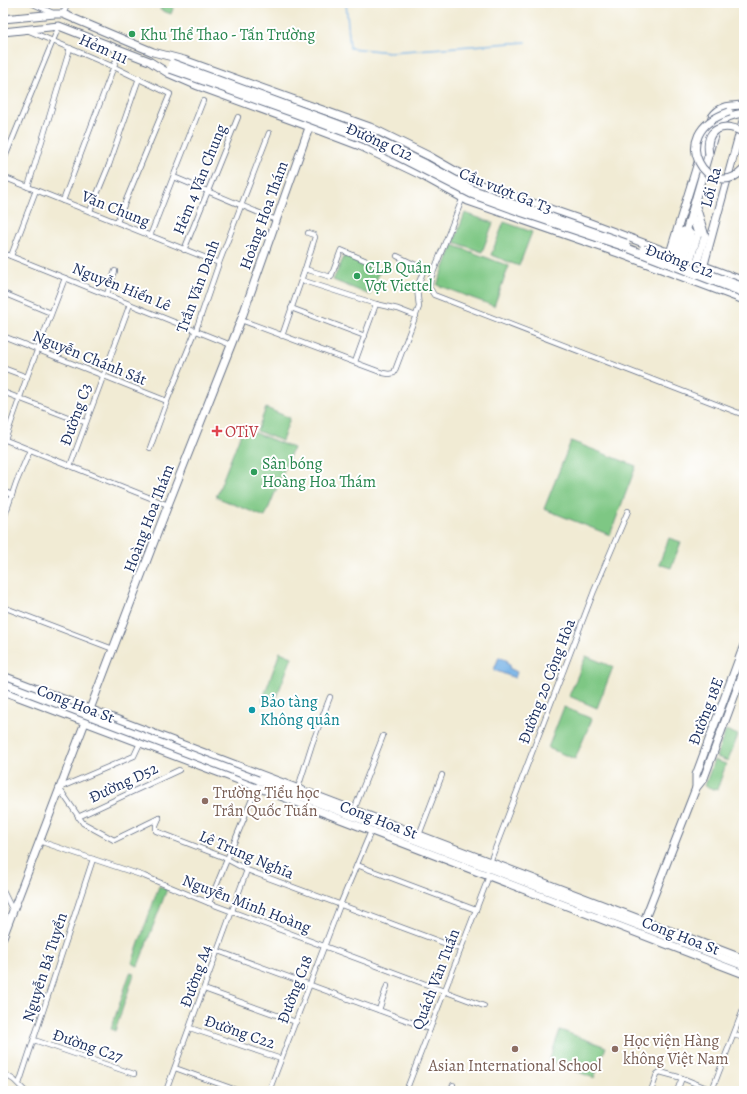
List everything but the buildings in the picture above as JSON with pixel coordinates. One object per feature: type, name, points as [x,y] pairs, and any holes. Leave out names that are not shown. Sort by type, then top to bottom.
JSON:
[{"type":"main road","name":"Đường C12","points":[[3,19],[63,14],[152,52],[184,60],[370,127],[429,156],[478,184],[585,221],[744,281]]},
{"type":"main road","name":"Đường C12","points":[[3,32],[59,26],[149,61],[168,73],[198,86],[310,126],[360,146],[421,175],[463,198],[743,297]]},
{"type":"main road","name":"Cầu vượt Ga T3","points":[[152,52],[171,66],[363,139],[471,194],[523,214],[622,246],[743,297]]},
{"type":"main road","name":"Cầu vượt Ga T3","points":[[149,61],[171,66],[365,134],[474,190],[599,233],[744,288]]},
{"type":"main road","name":"Lối Ra","points":[[685,258],[700,151],[709,124],[715,112],[726,106],[744,105]]},
{"type":"main road","name":"Hoàng Hoa Thám","points":[[3,937],[168,505],[241,320],[316,108]]},
{"type":"main road","points":[[744,111],[729,112],[708,121],[701,129],[695,147],[698,163],[710,176],[727,179],[734,177],[744,169]]},
{"type":"main road","points":[[709,154],[717,125],[730,115],[744,111]]},
{"type":"main road","name":"Lối Ra","points":[[685,258],[744,118]]},
{"type":"main road","points":[[709,154],[707,146],[708,139],[717,128],[729,127],[737,129],[744,134]]},
{"type":"main road","name":"Lối Ra","points":[[687,230],[709,154]]},
{"type":"main road","name":"Lối Ra","points":[[685,258],[705,236],[695,203]]},
{"type":"main road","name":"Lối Ra","points":[[685,258],[698,234],[691,216]]},
{"type":"main road","points":[[575,238],[585,221]]},
{"type":"main road","name":"Lối Ra","points":[[685,258],[691,235],[687,230]]},
{"type":"main road","name":"Lối Ra","points":[[685,258],[681,232],[687,230]]},
{"type":"main road","points":[[678,274],[685,258]]},
{"type":"main road","points":[[685,258],[698,281]]},
{"type":"main road","points":[[743,297],[744,288]]},
{"type":"main road","name":"Đường 18E","points":[[696,788],[696,775],[744,645]]},
{"type":"main road","name":"Đường 18E","points":[[642,927],[696,788],[704,778],[744,670]]},
{"type":"main road","name":"Cong Hoa St","points":[[3,676],[490,862],[642,927],[744,974]]},
{"type":"main road","points":[[3,683],[257,783]]},
{"type":"main road","name":"Cong Hoa St","points":[[3,691],[140,743],[257,783],[744,966]]},
{"type":"main road","points":[[50,709],[55,696]]},
{"type":"main road","points":[[716,720],[724,723]]},
{"type":"main road","points":[[119,735],[124,722]]},
{"type":"main road","name":"Cong Hoa St","points":[[257,783],[371,831],[489,876],[744,959]]},
{"type":"street","points":[[31,3],[55,14]]},
{"type":"street","points":[[63,14],[68,3]]},
{"type":"street","points":[[3,162],[59,26]]},
{"type":"street","name":"Hẻm 111","points":[[25,30],[139,78],[170,94],[117,222]]},
{"type":"street","points":[[28,187],[70,48]]},
{"type":"street","points":[[63,201],[117,58]]},
{"type":"street","points":[[90,211],[109,165],[139,78]]},
{"type":"street","points":[[150,236],[204,101]]},
{"type":"street","name":"Hẻm 4 Văn Chung","points":[[184,250],[238,117]]},
{"type":"street","name":"Trần Văn Danh","points":[[150,448],[196,330],[219,263],[269,133]]},
{"type":"street","name":"Văn Chung","points":[[3,177],[219,263]]},
{"type":"street","points":[[174,177],[276,220]]},
{"type":"street","points":[[12,256],[36,190]]},
{"type":"street","points":[[463,198],[431,278],[429,287],[430,291],[434,295],[744,415]]},
{"type":"street","points":[[282,336],[315,237],[314,235],[308,233]]},
{"type":"street","points":[[305,270],[331,277],[341,250],[369,262]]},
{"type":"street","name":"Nguyễn Hiến Lê","points":[[3,253],[231,345]]},
{"type":"street","points":[[241,320],[382,373],[394,373],[419,307],[417,288],[424,269],[397,256]]},
{"type":"street","points":[[106,294],[115,271]]},
{"type":"street","points":[[65,278],[4,440],[168,505]]},
{"type":"street","points":[[301,280],[376,304],[398,309],[416,316]]},
{"type":"street","points":[[3,293],[52,313]]},
{"type":"street","name":"Đường C3","points":[[70,466],[130,304]]},
{"type":"street","points":[[355,362],[376,304]]},
{"type":"street","points":[[291,308],[365,336]]},
{"type":"street","name":"Nguyễn Chánh Sắt","points":[[3,336],[167,402]]},
{"type":"street","points":[[3,368],[27,377]]},
{"type":"street","points":[[3,392],[73,419],[86,422]]},
{"type":"street","points":[[3,521],[30,450]]},
{"type":"street","points":[[3,491],[12,495]]},
{"type":"street","name":"Đường 20 Cộng Hòa","points":[[490,862],[594,591],[628,511]]},
{"type":"street","points":[[3,607],[113,649]]},
{"type":"street","points":[[298,788],[330,697]]},
{"type":"street","points":[[354,810],[383,736]]},
{"type":"street","points":[[59,788],[134,756],[140,743]]},
{"type":"street","name":"Đường D52","points":[[78,817],[178,770]]},
{"type":"street","points":[[419,835],[442,775]]},
{"type":"street","points":[[209,903],[257,783]]},
{"type":"street","name":"Lê Trung Nghĩa","points":[[59,788],[84,824],[114,840],[159,818],[156,825],[156,831],[227,859],[247,870],[460,949]]},
{"type":"street","name":"Đường C18","points":[[270,1091],[324,946],[371,831]]},
{"type":"street","name":"Nguyễn Minh Hoàng","points":[[39,841],[144,876],[232,912],[484,1006]]},
{"type":"street","name":"Nguyễn Bá Tuyển","points":[[19,1084],[93,859]]},
{"type":"street","points":[[357,865],[476,910]]},
{"type":"street","name":"Đường A4","points":[[166,1091],[247,870]]},
{"type":"street","name":"Quách Văn Tuấn","points":[[406,1091],[489,876]]},
{"type":"street","points":[[3,891],[13,910]]},
{"type":"street","points":[[218,951],[430,1029]]},
{"type":"street","points":[[379,1010],[387,986]]},
{"type":"street","points":[[204,989],[296,1022]]},
{"type":"street","points":[[651,1091],[657,1074],[660,1072],[682,1078],[714,1091],[743,1010]]},
{"type":"street","name":"Đường C22","points":[[190,1028],[281,1059]]},
{"type":"street","points":[[734,1035],[744,1038]]},
{"type":"street","name":"Đường C27","points":[[34,1040],[134,1074]]},
{"type":"street","points":[[175,1068],[239,1091]]},
{"type":"street","points":[[3,1073],[19,1084],[25,1091]]},
{"type":"street","points":[[677,1091],[682,1078]]},
{"type":"street","points":[[451,1091],[453,1085]]},
{"type":"green space","points":[[162,3],[175,3],[171,14],[160,10]]},
{"type":"green space","points":[[465,213],[493,223],[482,252],[454,242]]},
{"type":"green space","points":[[504,222],[532,232],[519,266],[491,255]]},
{"type":"green space","points":[[453,245],[509,266],[494,306],[437,285]]},
{"type":"green space","name":"CLB Quần Vợt Viettel","points":[[345,255],[380,271],[370,295],[333,280]]},
{"type":"green space","points":[[266,408],[290,418],[282,441],[257,431]]},
{"type":"green space","name":"Sân bóng Hoàng Hoa Thám","points":[[243,428],[293,448],[265,517],[216,497]]},
{"type":"green space","points":[[571,441],[636,466],[610,535],[544,509]]},
{"type":"green space","points":[[669,538],[681,542],[671,568],[659,564]]},
{"type":"green space","points":[[280,652],[292,657],[273,706],[262,701]]},
{"type":"green space","points":[[586,656],[613,667],[597,708],[569,696]]},
{"type":"green space","points":[[564,707],[592,719],[575,759],[548,748]]},
{"type":"green space","points":[[726,730],[738,735],[728,761],[716,757]]},
{"type":"green space","points":[[714,760],[726,764],[717,790],[705,786]]},
{"type":"green space","points":[[159,886],[167,889],[138,966],[132,963]]},
{"type":"green space","points":[[130,973],[134,974],[115,1031],[111,1029]]},
{"type":"green space","points":[[560,1030],[606,1047],[594,1078],[549,1061]]},
{"type":"water","points":[[499,657],[508,661],[507,664],[510,665],[509,668],[517,672],[515,678],[494,670]]},
{"type":"waterway","points":[[346,3],[350,48],[390,52],[526,42]]},
{"type":"place","name":"Khu Thể Thao - Tấn Trường","points":[[132,34]]},
{"type":"place","name":"CLB Quần Vợt Viettel","points":[[357,276]]},
{"type":"place","name":"OTiV","points":[[217,431]]},
{"type":"place","name":"Sân bóng Hoàng Hoa Thám","points":[[254,472]]},
{"type":"place","name":"Bảo tàng Không quân","points":[[252,710]]},
{"type":"place","name":"Trường Tiểu học Trần Quốc Tuấn","points":[[205,801]]},
{"type":"place","name":"Asian International School","points":[[515,1049]]},
{"type":"place","name":"Học viện Hàng không Việt Nam","points":[[615,1049]]}]
